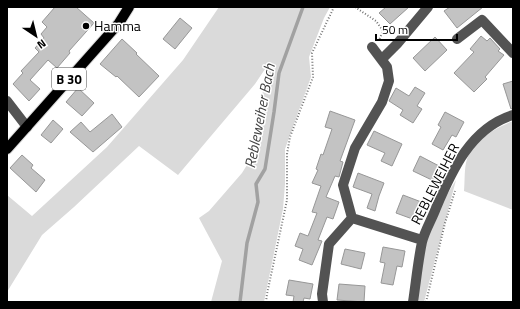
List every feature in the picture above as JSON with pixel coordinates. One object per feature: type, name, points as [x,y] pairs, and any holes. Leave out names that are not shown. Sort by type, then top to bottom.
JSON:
[{"type":"main road","name":"B 30","points":[[7,149],[119,23],[130,7]]},
{"type":"street","points":[[382,58],[397,44],[428,7]]},
{"type":"street","points":[[457,38],[482,20],[513,53]]},
{"type":"street","points":[[323,302],[322,294],[328,244],[352,218],[343,186],[355,148],[382,102],[389,81],[387,67],[382,58],[373,48]]},
{"type":"street","points":[[7,100],[27,126]]},
{"type":"street","name":"REBLEWEIHER","points":[[413,302],[422,240],[442,193],[461,157],[474,140],[488,126],[513,115]]},
{"type":"street","name":"REBLEWEIHER","points":[[352,218],[422,240]]},
{"type":"path","points":[[266,302],[287,200],[287,154],[290,137],[313,77],[312,53],[334,7]]},
{"type":"path","points":[[355,7],[376,21],[383,31],[373,48]]},
{"type":"path","points":[[426,302],[445,224],[456,188]]},
{"type":"shaded area","points":[[219,7],[330,7],[324,18],[309,57],[311,77],[285,149],[283,209],[264,302],[211,302],[222,261],[199,218],[209,211],[242,173],[252,157],[267,66],[255,84],[178,175],[139,146],[42,235],[7,292],[7,195],[32,216],[107,147],[183,60]]},
{"type":"shaded area","points":[[513,121],[513,210],[464,191],[465,166],[470,152],[480,140],[492,131]]},
{"type":"shaded area","points":[[456,180],[424,302],[414,302],[421,259],[427,238],[440,208]]},
{"type":"building","points":[[55,7],[76,7],[94,23],[69,51],[70,53],[57,68],[48,60],[30,80],[40,89],[29,101],[13,84],[23,73],[21,71],[39,52],[35,48],[44,38],[41,34],[47,27],[42,22]]},
{"type":"building","points":[[386,7],[409,7],[390,24],[379,13]]},
{"type":"building","points":[[450,7],[483,7],[457,28],[444,11]]},
{"type":"building","points":[[180,18],[192,28],[175,49],[163,39]]},
{"type":"building","points":[[481,36],[487,41],[490,38],[500,49],[498,51],[504,55],[485,77],[487,79],[474,92],[454,73],[474,52],[470,49]]},
{"type":"building","points":[[435,37],[447,50],[425,71],[413,58]]},
{"type":"building","points":[[122,39],[159,76],[139,97],[117,76],[116,77],[100,64]]},
{"type":"building","points":[[513,81],[513,108],[511,109],[503,84]]},
{"type":"building","points":[[415,87],[425,93],[417,106],[422,109],[413,123],[400,115],[403,110],[389,101],[396,88],[409,96]]},
{"type":"building","points":[[78,88],[94,103],[82,116],[66,102]]},
{"type":"building","points":[[330,111],[355,120],[340,161],[343,162],[339,177],[335,176],[326,197],[339,202],[333,219],[327,217],[318,240],[322,241],[312,265],[299,260],[303,249],[295,246],[300,233],[308,236],[317,213],[312,212],[321,186],[312,183],[318,170],[316,169],[321,154],[323,155],[332,129],[325,127]]},
{"type":"building","points":[[445,112],[464,122],[456,137],[452,135],[443,150],[432,144],[441,127],[438,125]]},
{"type":"building","points":[[112,114],[122,127],[93,152],[70,132],[81,122],[90,132]]},
{"type":"building","points":[[53,120],[63,129],[51,143],[41,135]]},
{"type":"building","points":[[374,131],[402,144],[392,166],[381,161],[385,153],[367,145]]},
{"type":"building","points":[[22,155],[33,165],[31,168],[45,180],[36,192],[10,168]]},
{"type":"building","points":[[420,156],[441,167],[434,181],[413,171]]},
{"type":"building","points":[[358,173],[384,183],[375,211],[367,208],[372,194],[353,187]]},
{"type":"building","points":[[403,195],[424,203],[418,221],[396,213]]},
{"type":"building","points":[[383,247],[405,251],[402,267],[397,266],[393,285],[381,283],[385,263],[380,262]]},
{"type":"building","points":[[345,249],[365,253],[361,269],[341,264]]},
{"type":"building","points":[[289,280],[313,284],[310,299],[304,298],[303,302],[293,302],[294,296],[286,295]]},
{"type":"building","points":[[339,284],[365,286],[364,302],[337,300]]},
{"type":"waterway","name":"Rebleweiher Bach","points":[[240,302],[247,243],[258,202],[256,184],[265,169],[279,73],[303,7]]},
{"type":"place","name":"Hamma","points":[[86,26]]}]
